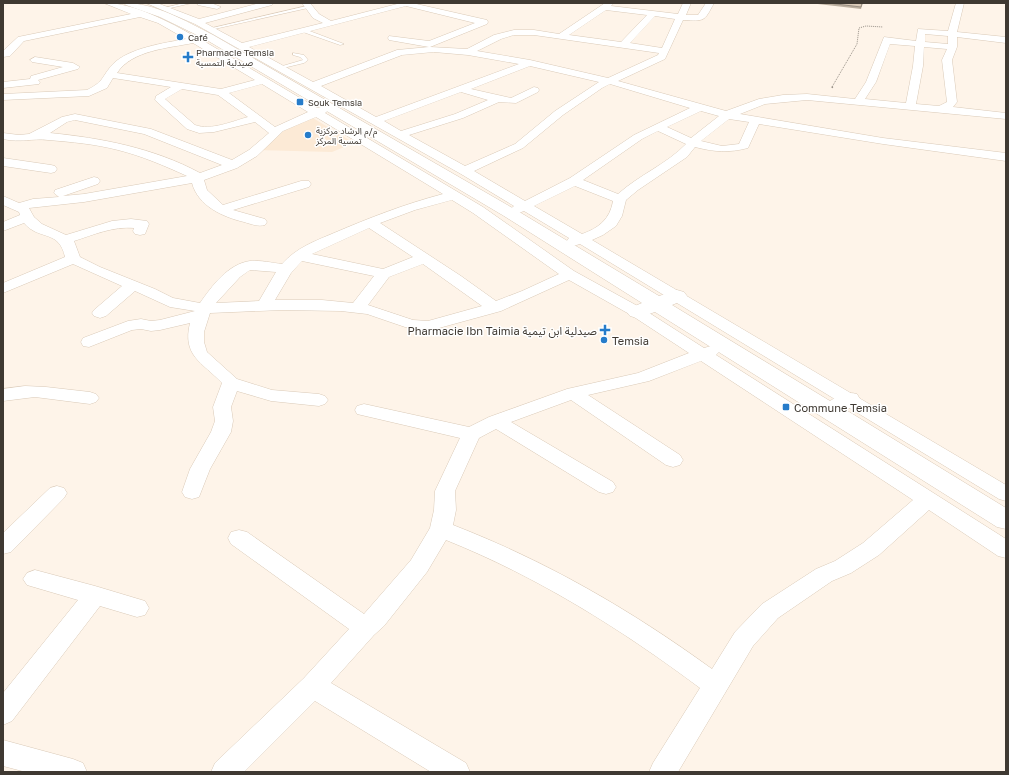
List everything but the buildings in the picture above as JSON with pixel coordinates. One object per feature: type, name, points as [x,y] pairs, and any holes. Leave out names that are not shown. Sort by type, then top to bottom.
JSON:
[{"type":"main road","points":[[146,8],[212,34],[296,79],[322,110],[368,123],[510,208],[564,246],[1006,520]]},
{"type":"main road","points":[[478,210],[510,208]]},
{"type":"main road","points":[[637,312],[677,296]]},
{"type":"main road","points":[[829,410],[849,400]]},
{"type":"street","points":[[108,3],[146,8],[212,34],[263,81],[322,110],[368,143],[478,210],[569,274],[637,312],[1006,550]]},
{"type":"street","points":[[201,3],[220,6],[212,34]]},
{"type":"street","points":[[212,34],[269,3]]},
{"type":"street","points":[[465,171],[519,146],[559,113],[609,81],[662,57],[666,52],[665,51],[687,3]]},
{"type":"street","points":[[561,37],[607,5],[680,17],[701,17],[710,3]]},
{"type":"street","points":[[942,109],[950,105],[952,102],[947,60],[952,47],[952,34],[960,3]]},
{"type":"street","points":[[3,97],[89,93],[103,86],[121,63],[131,56],[159,47],[212,34],[305,31],[407,4],[488,22],[430,44],[422,44],[392,38]]},
{"type":"street","points":[[306,5],[323,22],[330,24]]},
{"type":"street","points":[[368,5],[385,10]]},
{"type":"street","points":[[5,42],[146,8]]},
{"type":"street","points":[[624,45],[635,31],[653,13]]},
{"type":"street","points":[[506,26],[561,37],[665,51]]},
{"type":"street","points":[[910,108],[918,66],[921,31],[1006,40]]},
{"type":"street","points":[[468,52],[508,34],[535,32]]},
{"type":"street","points":[[21,39],[5,54],[30,67],[39,89],[40,96]]},
{"type":"street","points":[[858,102],[871,82],[887,40],[952,47]]},
{"type":"street","points":[[296,79],[410,50],[434,49],[468,52],[530,63],[609,81],[698,108],[755,121],[883,141],[1006,157]]},
{"type":"street","points":[[368,123],[530,63]]},
{"type":"street","points":[[3,86],[30,67]]},
{"type":"street","points":[[112,75],[221,92],[263,81]]},
{"type":"street","points":[[296,79],[368,123],[399,135],[465,171],[510,208],[582,239],[1006,494]]},
{"type":"street","points":[[182,85],[162,96],[160,100],[195,129],[209,130],[256,119]]},
{"type":"street","points":[[460,90],[512,101],[534,90]]},
{"type":"street","points":[[221,92],[275,132]]},
{"type":"street","points":[[564,246],[596,234],[613,222],[620,208],[620,199],[632,187],[683,154],[714,124],[727,115],[753,104],[793,97],[910,108],[942,109],[1006,116]]},
{"type":"street","points":[[399,135],[460,116],[498,99]]},
{"type":"street","points":[[510,208],[574,181],[638,137],[698,108]]},
{"type":"street","points":[[3,200],[26,209],[197,178],[233,165],[253,154],[275,132],[287,125],[322,110]]},
{"type":"street","points":[[3,136],[22,139],[38,135],[67,118],[75,117],[148,131],[233,165]]},
{"type":"street","points":[[658,127],[693,143],[716,148],[739,148],[744,146],[755,121]]},
{"type":"street","points":[[38,135],[76,139],[121,147],[186,170],[195,175],[198,186],[210,203],[221,210],[260,222]]},
{"type":"street","points":[[3,162],[51,169]]},
{"type":"street","points":[[3,227],[26,209],[94,181]]},
{"type":"street","points":[[574,181],[620,199]]},
{"type":"street","points":[[221,210],[252,199],[305,184]]},
{"type":"street","points":[[264,306],[285,269],[313,247],[369,222],[417,204],[454,195]]},
{"type":"street","points":[[26,209],[34,226],[64,240],[70,248],[73,259],[95,270],[176,304],[203,311]]},
{"type":"street","points":[[369,222],[425,258],[495,308]]},
{"type":"street","points":[[64,240],[98,228],[120,224],[142,224],[140,231]]},
{"type":"street","points":[[300,256],[384,274]]},
{"type":"street","points":[[357,308],[384,274],[425,258]]},
{"type":"street","points":[[3,288],[73,259]]},
{"type":"street","points":[[285,269],[252,266],[240,269],[218,290],[203,311],[195,335],[196,344],[199,353],[225,375],[232,383],[271,394],[319,400]]},
{"type":"street","points":[[89,342],[128,326],[141,324],[151,326],[160,325],[203,311],[264,306],[321,305],[368,309],[398,321],[416,326],[429,326],[495,308],[537,292],[569,274]]},
{"type":"street","points":[[100,313],[133,285]]},
{"type":"street","points":[[225,772],[313,686],[365,628],[375,619],[419,566],[441,529],[445,510],[445,491],[471,434],[496,421],[573,393],[643,377],[724,345]]},
{"type":"street","points":[[192,492],[200,469],[221,432],[224,421],[222,407],[232,383]]},
{"type":"street","points":[[3,395],[28,391],[42,391],[90,398]]},
{"type":"street","points":[[573,393],[673,460]]},
{"type":"street","points":[[364,410],[471,434]]},
{"type":"street","points":[[496,421],[606,487]]},
{"type":"street","points":[[3,546],[57,493]]},
{"type":"street","points":[[663,772],[744,639],[770,611],[824,575],[843,567],[871,550],[928,500]]},
{"type":"street","points":[[441,529],[518,561],[595,604],[637,630],[715,685]]},
{"type":"street","points":[[239,538],[365,628]]},
{"type":"street","points":[[35,579],[95,594],[137,608]]},
{"type":"street","points":[[3,713],[95,594]]},
{"type":"street","points":[[313,686],[456,772]]},
{"type":"street","points":[[3,753],[73,772]]},
{"type":"lane","points":[[146,8],[190,3]]},
{"type":"lane","points":[[212,34],[306,5]]},
{"type":"lane","points":[[305,31],[342,44]]},
{"type":"lane","points":[[296,54],[306,60],[302,62],[296,79]]},
{"type":"path","points":[[827,99],[857,44],[859,28],[866,26],[884,27]]},
{"type":"shaded area","name":"م/م الرشاد مركزية تمسية المركز","points":[[313,118],[354,143],[332,152],[256,150],[281,128]]},
{"type":"place","name":"Café","points":[[180,37]]},
{"type":"place","name":"Pharmacie Temsia صيدلية التمسية","points":[[188,57]]},
{"type":"place","name":"Souk Temsia","points":[[300,102]]},
{"type":"place","name":"م/م الرشاد مركزية تمسية المركز","points":[[308,135]]},
{"type":"place","name":"Pharmacie Ibn Taimia صيدلية ابن تيمية","points":[[605,330]]},
{"type":"place","name":"Temsia","points":[[604,340]]},
{"type":"place","name":"Commune Temsia","points":[[786,407]]}]
